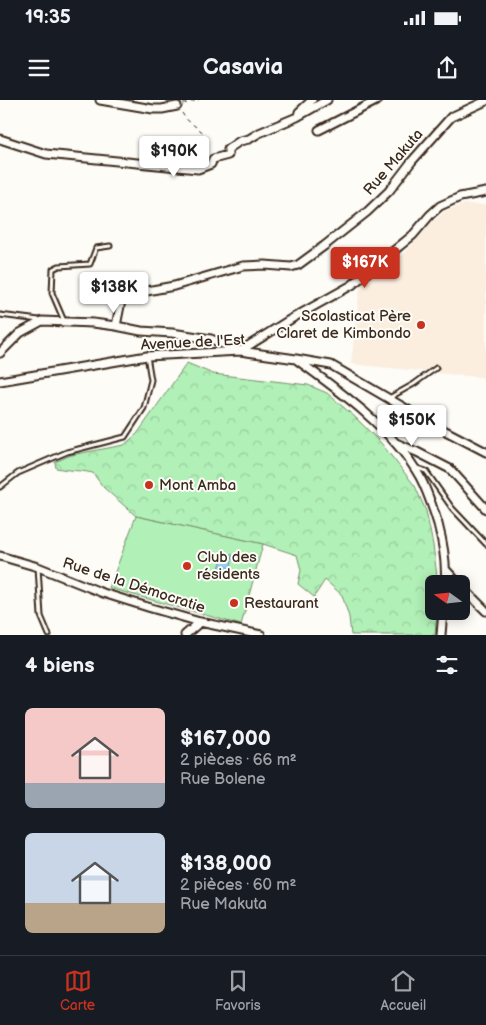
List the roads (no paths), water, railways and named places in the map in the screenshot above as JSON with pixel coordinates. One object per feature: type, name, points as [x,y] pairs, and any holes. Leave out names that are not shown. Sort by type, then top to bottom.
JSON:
[{"type":"street","points":[[100,100],[153,109],[177,106]]},
{"type":"street","points":[[298,117],[299,112],[312,100]]},
{"type":"street","points":[[0,139],[46,154],[198,169],[211,164],[213,159],[228,155],[228,149],[240,141],[298,117],[327,100]]},
{"type":"street","points":[[320,130],[378,100]]},
{"type":"street","name":"Rue Makuta","points":[[116,326],[121,301],[125,295],[174,286],[243,266],[291,267],[298,265],[367,212],[389,191],[412,161],[449,119],[486,100]]},
{"type":"street","points":[[0,353],[20,332],[42,321],[116,326],[141,331],[212,339],[240,351],[352,285],[413,235],[440,206],[460,197],[486,192]]},
{"type":"street","name":"Avenue de l'Est","points":[[0,381],[147,356],[240,351],[296,359],[327,364],[434,425],[486,452]]},
{"type":"street","points":[[296,359],[347,397],[395,443],[414,467],[428,493],[441,535],[447,575]]},
{"type":"street","points":[[395,443],[450,469],[486,510]]},
{"type":"street","name":"Rue de la Démocratie","points":[[0,556],[38,567],[103,592],[200,622],[261,635]]},
{"type":"street","points":[[447,571],[451,575]]},
{"type":"street","points":[[470,595],[486,611]]},
{"type":"street","points":[[441,635],[442,620]]},
{"type":"street","points":[[185,635],[200,622]]},
{"type":"lane","points":[[471,195],[486,197]]},
{"type":"lane","points":[[64,322],[52,293],[53,270],[59,266],[90,264],[96,248],[110,246]]},
{"type":"lane","points":[[0,315],[42,321]]},
{"type":"lane","points":[[0,487],[18,473],[67,452],[125,437],[144,408],[151,380],[147,356]]},
{"type":"lane","points":[[389,399],[436,368]]},
{"type":"lane","points":[[414,467],[426,471],[452,508],[486,544]]},
{"type":"lane","points":[[38,567],[41,616],[49,635]]},
{"type":"water","points":[[224,553],[233,555],[229,578],[217,575]]},
{"type":"place","name":"Scolasticat Père Claret de Kimbondo","points":[[421,325]]},
{"type":"place","name":"Mont Amba","points":[[149,485]]},
{"type":"place","name":"Club des résidents","points":[[187,566]]},
{"type":"place","name":"Restaurant","points":[[234,603]]}]
